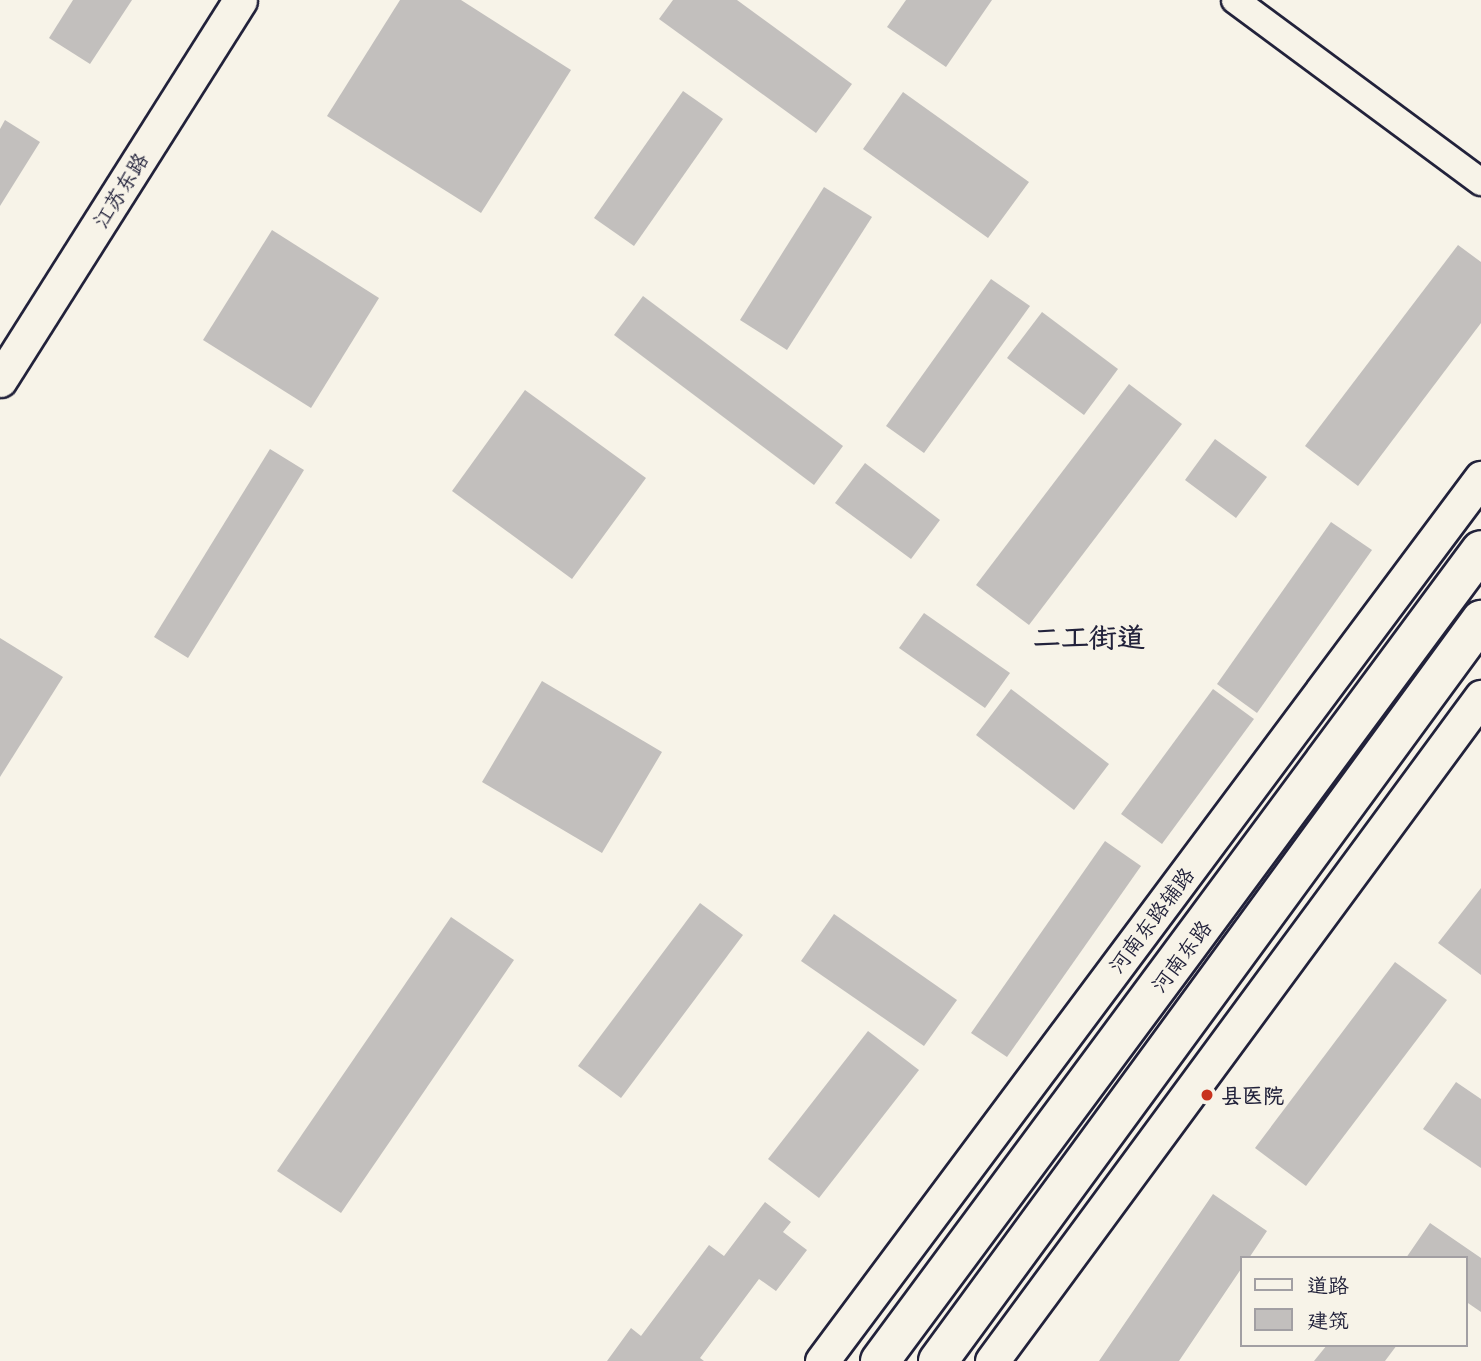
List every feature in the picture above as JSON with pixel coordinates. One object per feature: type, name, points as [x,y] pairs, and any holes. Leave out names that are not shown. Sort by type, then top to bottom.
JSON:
[{"type":"main road","name":"河南东路","points":[[880,1361],[1481,550]]},
{"type":"main road","name":"河南东路","points":[[937,1361],[1481,620]]},
{"type":"street","name":"江苏东路","points":[[0,380],[240,0]]},
{"type":"street","points":[[1235,0],[1481,182]]},
{"type":"street","name":"河南东路辅路","points":[[822,1361],[1481,478]]},
{"type":"street","points":[[992,1361],[1481,697]]},
{"type":"building","points":[[73,0],[132,0],[90,64],[49,38]]},
{"type":"building","points":[[400,0],[461,0],[571,70],[481,213],[327,116]]},
{"type":"building","points":[[673,0],[737,0],[852,84],[816,133],[659,19]]},
{"type":"building","points":[[906,0],[992,0],[946,67],[887,27]]},
{"type":"building","points":[[683,91],[723,119],[634,246],[594,218]]},
{"type":"building","points":[[903,92],[1029,182],[988,238],[863,149]]},
{"type":"building","points":[[5,120],[40,142],[0,206],[0,129]]},
{"type":"building","points":[[824,187],[872,217],[787,350],[740,320]]},
{"type":"building","points":[[272,230],[379,298],[311,408],[203,340]]},
{"type":"building","points":[[1458,245],[1481,262],[1481,323],[1358,486],[1305,446]]},
{"type":"building","points":[[991,279],[1030,306],[924,453],[886,426]]},
{"type":"building","points":[[643,296],[843,446],[814,485],[614,335]]},
{"type":"building","points":[[1042,312],[1118,369],[1084,415],[1007,358]]},
{"type":"building","points":[[1129,384],[1182,424],[1029,625],[976,585]]},
{"type":"building","points":[[525,390],[646,478],[572,579],[452,491]]},
{"type":"building","points":[[1215,439],[1267,477],[1236,518],[1185,480]]},
{"type":"building","points":[[270,449],[304,470],[188,658],[154,637]]},
{"type":"building","points":[[865,463],[940,520],[911,559],[835,503]]},
{"type":"building","points":[[1331,522],[1372,550],[1257,713],[1217,684]]},
{"type":"building","points":[[924,613],[1010,673],[985,708],[899,648]]},
{"type":"building","points":[[0,638],[63,677],[0,777]]},
{"type":"building","points":[[542,681],[662,752],[602,853],[482,782]]},
{"type":"building","points":[[1011,689],[1109,764],[1074,810],[976,735]]},
{"type":"building","points":[[1213,689],[1254,719],[1162,844],[1121,814]]},
{"type":"building","points":[[1105,841],[1141,866],[1007,1057],[971,1033]]},
{"type":"building","points":[[1481,888],[1481,975],[1438,943]]},
{"type":"building","points":[[700,903],[743,935],[621,1098],[578,1066]]},
{"type":"building","points":[[834,914],[957,1000],[924,1046],[801,961]]},
{"type":"building","points":[[451,917],[514,960],[341,1213],[277,1171]]},
{"type":"building","points":[[1395,962],[1447,1000],[1306,1186],[1255,1148]]},
{"type":"building","points":[[868,1031],[919,1070],[819,1198],[768,1159]]},
{"type":"building","points":[[1456,1082],[1481,1099],[1481,1168],[1423,1129]]},
{"type":"building","points":[[1213,1194],[1267,1231],[1250,1256],[1240,1256],[1240,1270],[1179,1361],[1099,1361]]},
{"type":"building","points":[[765,1202],[791,1222],[783,1232],[807,1250],[776,1291],[759,1279],[700,1358],[704,1361],[607,1361],[631,1328],[641,1336],[709,1245],[724,1256]]},
{"type":"building","points":[[1430,1223],[1481,1258],[1481,1312],[1467,1302],[1467,1256],[1407,1256]]},
{"type":"building","points":[[1325,1347],[1396,1347],[1385,1361],[1314,1361]]},
{"type":"place","name":"县医院","points":[[1207,1095]]},
{"type":"district","name":"二工街道","points":[[1089,636]]}]
